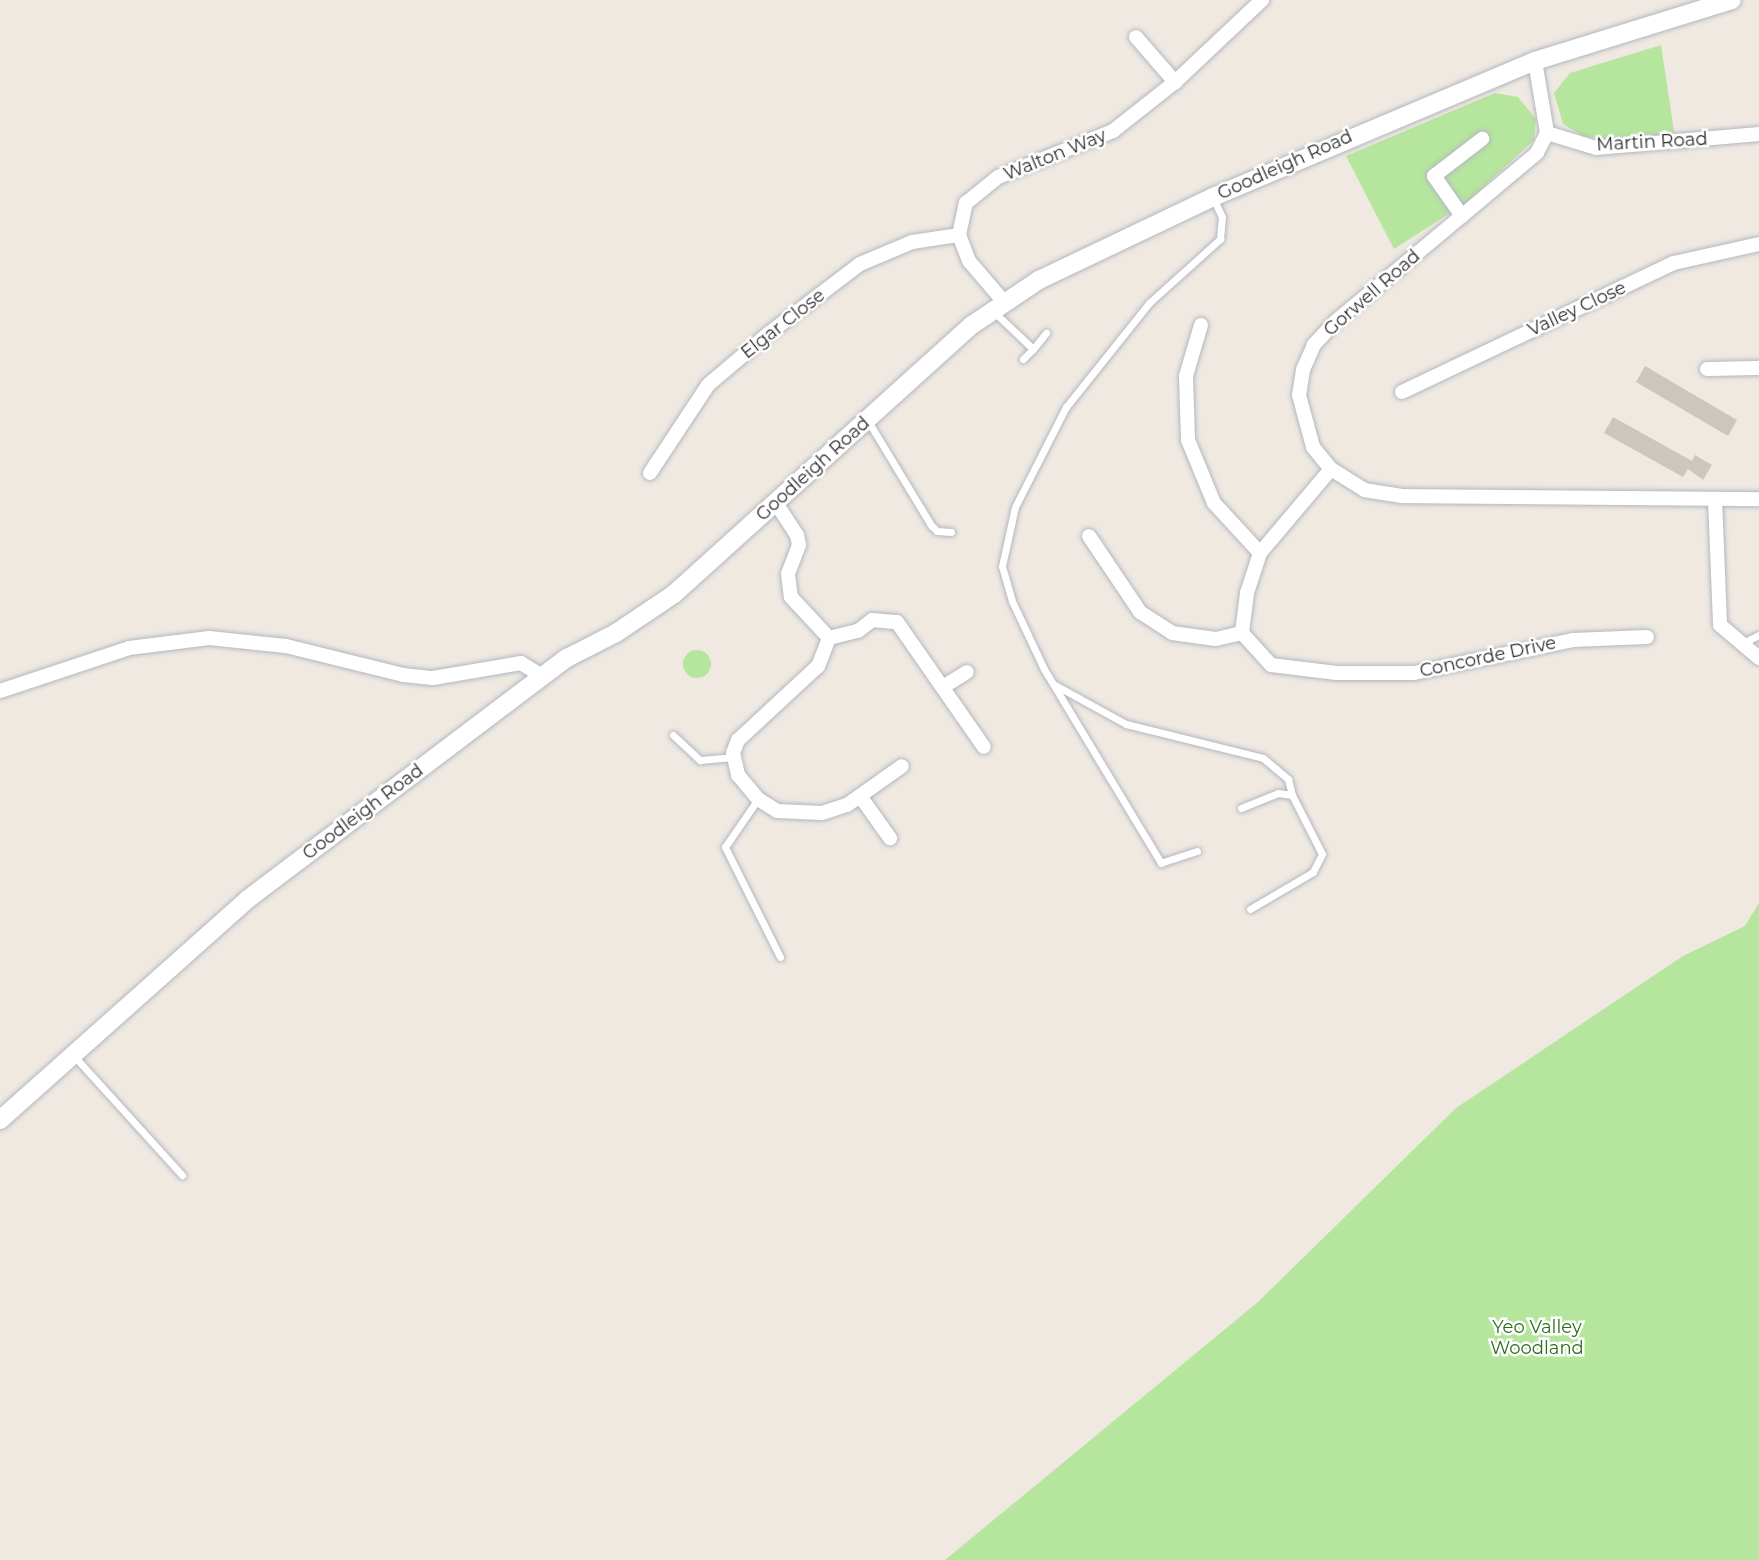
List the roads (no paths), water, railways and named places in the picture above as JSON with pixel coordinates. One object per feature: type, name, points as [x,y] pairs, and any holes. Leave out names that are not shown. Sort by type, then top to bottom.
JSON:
[{"type":"street","name":"Walton Way","points":[[959,235],[965,203],[981,188],[1113,131],[1175,82],[1262,0]]},
{"type":"street","name":"Goodleigh Road","points":[[0,1120],[248,899],[543,677],[674,594],[999,307],[1039,280],[1213,197],[1535,61],[1732,0]]},
{"type":"street","points":[[1136,37],[1175,82]]},
{"type":"street","points":[[1535,61],[1547,133]]},
{"type":"street","name":"Martin Road","points":[[1547,133],[1596,148],[1759,134]]},
{"type":"street","name":"Gorwell Road","points":[[1547,133],[1537,153],[1336,321],[1314,345],[1303,370],[1299,395],[1313,447],[1331,469],[1364,490],[1401,496],[1759,499]]},
{"type":"street","points":[[1462,216],[1434,176],[1482,139]]},
{"type":"street","points":[[959,235],[969,261],[999,307]]},
{"type":"street","name":"Elgar Close","points":[[650,473],[708,385],[768,334],[860,264],[912,242],[959,235]]},
{"type":"street","name":"Valley Close","points":[[1402,392],[1674,263],[1759,244]]},
{"type":"street","points":[[1201,326],[1186,376],[1188,440],[1214,503],[1260,553]]},
{"type":"street","points":[[1707,369],[1759,368]]},
{"type":"street","points":[[1089,536],[1140,612],[1172,633],[1216,639],[1242,633],[1247,593],[1260,553],[1331,469]]},
{"type":"street","points":[[1715,499],[1716,609],[1720,625],[1740,645],[1759,658]]},
{"type":"street","points":[[776,503],[797,535],[799,545],[788,574],[791,597],[829,638]]},
{"type":"street","points":[[829,638],[858,631],[872,620],[897,622],[984,747]]},
{"type":"street","name":"Concorde Drive","points":[[1242,633],[1271,665],[1337,673],[1414,673],[1573,640],[1647,637]]},
{"type":"street","points":[[0,691],[129,648],[209,638],[286,646],[402,675],[433,678],[521,663],[543,677]]},
{"type":"street","points":[[829,638],[818,666],[738,740],[733,757],[738,775],[758,799],[777,811],[805,814],[832,812],[902,766]]},
{"type":"street","points":[[943,687],[967,672]]},
{"type":"street","points":[[860,796],[890,838]]},
{"type":"lane","points":[[1197,851],[1161,863],[1054,685],[1006,585],[1002,566],[1008,529],[1066,407],[1149,303],[1220,239],[1222,217],[1213,197]]},
{"type":"lane","points":[[999,307],[1033,349]]},
{"type":"lane","points":[[1023,359],[1046,333]]},
{"type":"lane","points":[[868,420],[931,524],[937,531],[951,532]]},
{"type":"lane","points":[[1740,645],[1759,635]]},
{"type":"lane","points":[[1054,685],[1126,724],[1263,758],[1288,779],[1292,795],[1316,837],[1323,859],[1312,872],[1250,909]]},
{"type":"lane","points":[[673,735],[700,760],[733,757]]},
{"type":"lane","points":[[1241,808],[1278,793],[1292,795]]},
{"type":"lane","points":[[758,799],[725,847],[780,957]]},
{"type":"lane","points":[[73,1056],[182,1175]]},
{"type":"park label","name":"Yeo Valley Woodland","points":[[1537,1338]]}]
